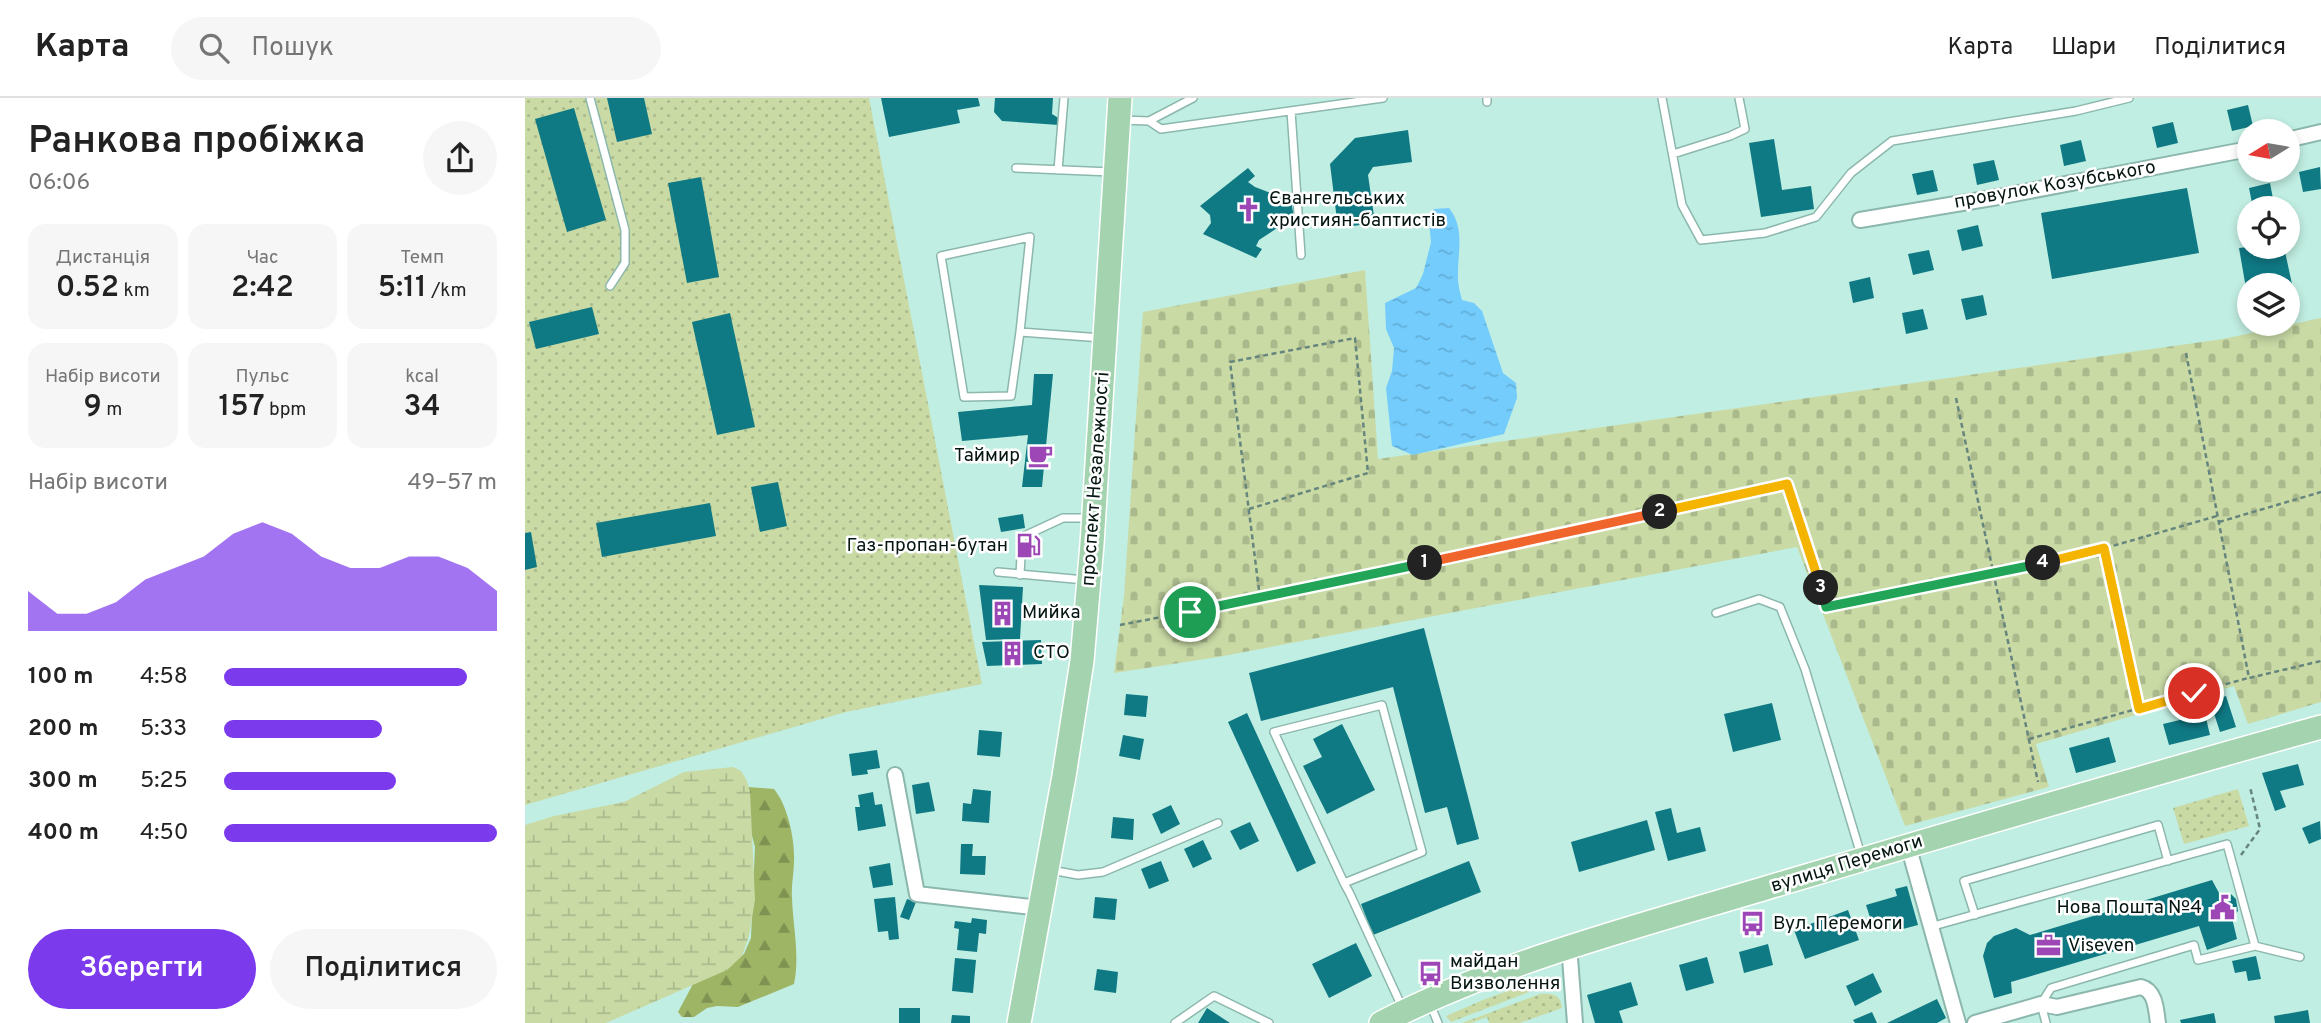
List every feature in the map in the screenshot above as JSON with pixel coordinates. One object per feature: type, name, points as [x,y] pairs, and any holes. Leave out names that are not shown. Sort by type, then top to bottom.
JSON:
[{"type":"main road","name":"проспект Незалежності","points":[[1019,1023],[1082,661],[1094,519],[1119,109]]},
{"type":"main road","name":"вулиця Перемоги","points":[[1381,1023],[1405,1017],[1436,1017],[1569,953],[2321,727]]},
{"type":"main road","name":"вулиця Перемоги","points":[[1405,1017],[1438,996],[1862,859],[1910,850],[2321,737]]},
{"type":"street","points":[[2300,137],[2321,132]]},
{"type":"street","name":"провулок Козубського","points":[[1860,219],[1998,197],[2237,151]]},
{"type":"street","points":[[895,775],[917,894],[1040,908]]},
{"type":"street","points":[[1910,850],[1958,1023]]},
{"type":"street","points":[[1569,953],[1575,1023]]},
{"type":"street","points":[[1975,1023],[2041,1004],[2057,1007],[2141,987],[2147,988],[2151,993],[2158,1023]]},
{"type":"lane","points":[[590,98],[625,230],[625,263],[610,286]]},
{"type":"lane","points":[[1058,170],[1064,98]]},
{"type":"lane","points":[[1149,121],[1193,98]]},
{"type":"lane","points":[[1119,109],[1161,129],[1383,98]]},
{"type":"lane","points":[[1662,98],[1682,205],[1701,240],[1765,233],[1816,217],[1851,173],[1892,141],[2075,111],[2129,98]]},
{"type":"lane","points":[[1673,154],[1745,129],[1739,98]]},
{"type":"lane","points":[[1290,111],[1301,255]]},
{"type":"lane","points":[[1016,168],[1115,173]]},
{"type":"lane","points":[[1030,237],[1020,332],[1011,396],[964,397],[941,256],[1030,237]]},
{"type":"lane","points":[[1020,332],[1105,338]]},
{"type":"lane","points":[[1020,575],[1022,537],[1063,518],[1094,519]]},
{"type":"lane","points":[[998,572],[1089,580]]},
{"type":"lane","points":[[1716,613],[1759,599],[1780,607],[1805,669],[1862,859]]},
{"type":"lane","points":[[1344,883],[1423,852],[1382,705],[1274,732],[1405,1017]]},
{"type":"lane","points":[[1047,869],[1078,875],[1103,872],[1218,823]]},
{"type":"lane","points":[[1975,915],[1964,881],[2158,825],[2168,861]]},
{"type":"lane","points":[[1930,928],[2227,844],[2255,946]]},
{"type":"lane","points":[[2046,1023],[2041,1004],[2051,988],[2194,945],[2198,960],[2255,946],[2300,957]]},
{"type":"lane","points":[[1175,1023],[1214,996],[1269,1023]]},
{"type":"path","points":[[1249,509],[1368,473],[1356,338],[1230,362],[1260,598]]},
{"type":"path","points":[[2186,353],[2249,678]]},
{"type":"path","points":[[1956,398],[2038,782]]},
{"type":"path","points":[[1120,625],[1260,598],[1787,484],[1826,607],[2104,548],[2217,516]]},
{"type":"path","points":[[2219,522],[2321,492]]},
{"type":"path","points":[[2104,548],[2139,709]]},
{"type":"path","points":[[2029,739],[2249,678],[2321,661]]},
{"type":"path","points":[[2232,866],[2260,829],[2251,787]]},
{"type":"green space","points":[[525,98],[869,98],[982,684],[846,712],[525,805]]},
{"type":"green space","points":[[1365,270],[1378,459],[2237,336],[2300,336],[2300,322],[2321,318],[2321,702],[2248,724],[2234,686],[2036,744],[2049,787],[1905,826],[1797,547],[1218,657],[1114,673],[1124,596],[1143,312]]},
{"type":"green space","points":[[733,767],[741,771],[750,791],[755,900],[749,936],[742,956],[727,970],[606,1023],[525,1023],[525,825],[554,816],[624,802],[684,772]]},
{"type":"green space","points":[[748,787],[774,789],[790,824],[794,853],[794,984],[738,1007],[717,1006],[707,1008],[694,1017],[682,1017],[678,1012],[693,984],[744,954],[751,938],[755,847],[751,832]]},
{"type":"green space","points":[[2238,789],[2249,826],[2184,844],[2173,808]]},
{"type":"green space","points":[[1532,982],[1529,992],[1451,1022],[1446,1016],[1483,1000]]},
{"type":"green space","points":[[1540,994],[1555,995],[1562,1008],[1520,1023],[1489,1023],[1487,1017],[1471,1023],[1462,1023]]},
{"type":"water","points":[[1449,208],[1459,233],[1458,281],[1462,300],[1474,303],[1482,311],[1503,373],[1516,383],[1517,398],[1504,434],[1413,455],[1392,446],[1386,388],[1392,371],[1394,348],[1386,329],[1385,303],[1416,288],[1423,274],[1431,242],[1429,221],[1434,209]]},
{"type":"building","points":[[607,98],[644,98],[652,134],[617,142]]},
{"type":"building","points":[[881,98],[978,98],[980,106],[957,110],[960,123],[889,137]]},
{"type":"building","points":[[995,98],[1053,98],[1052,114],[1060,119],[1059,125],[1002,121],[994,112]]},
{"type":"building","points":[[2248,105],[2251,119],[2237,119],[2237,130],[2232,131],[2227,110]]},
{"type":"building","points":[[574,108],[606,220],[567,232],[535,119]]},
{"type":"building","points":[[2173,122],[2178,143],[2157,148],[2152,127]]},
{"type":"building","points":[[1408,130],[1412,162],[1373,167],[1368,175],[1375,223],[1338,228],[1330,164],[1355,138]]},
{"type":"building","points":[[1774,139],[1782,190],[1811,186],[1814,209],[1761,217],[1749,143]]},
{"type":"building","points":[[2081,140],[2086,161],[2064,166],[2060,145]]},
{"type":"building","points":[[1994,160],[1999,180],[1977,185],[1973,164]]},
{"type":"building","points":[[2320,167],[2321,189],[2303,192],[2300,172]]},
{"type":"building","name":"Євангельських християн-баптистів","points":[[1248,168],[1255,176],[1248,182],[1291,201],[1294,217],[1259,240],[1256,246],[1262,249],[1256,258],[1203,234],[1211,223],[1210,215],[1200,206]]},
{"type":"building","points":[[1933,170],[1938,191],[1917,195],[1912,174]]},
{"type":"building","points":[[701,177],[719,277],[687,283],[668,183]]},
{"type":"building","points":[[2270,183],[2272,196],[2251,196],[2249,188]]},
{"type":"building","points":[[2187,188],[2199,253],[2052,279],[2041,213]]},
{"type":"building","points":[[1978,225],[1983,246],[1962,251],[1957,230]]},
{"type":"building","points":[[1929,250],[1934,270],[1913,275],[1908,254]]},
{"type":"building","points":[[2241,259],[2287,259],[2290,273],[2243,273]]},
{"type":"building","points":[[1870,277],[1874,298],[1853,303],[1849,282]]},
{"type":"building","points":[[1983,295],[1987,315],[1966,320],[1961,299]]},
{"type":"building","points":[[592,307],[599,334],[536,349],[529,322]]},
{"type":"building","points":[[1923,309],[1928,329],[1906,334],[1902,313]]},
{"type":"building","points":[[730,313],[755,427],[717,435],[692,322]]},
{"type":"building","points":[[1034,374],[1053,374],[1042,487],[1022,487],[1028,435],[962,441],[958,412],[1032,405]]},
{"type":"building","points":[[778,482],[787,526],[760,532],[751,487]]},
{"type":"building","points":[[710,503],[716,536],[602,557],[596,523]]},
{"type":"building","points":[[1023,514],[1025,528],[1001,532],[998,518]]},
{"type":"building","points":[[531,532],[537,567],[525,570],[525,533]]},
{"type":"building","name":"Мийка","points":[[979,585],[1023,587],[1020,639],[986,640]]},
{"type":"building","points":[[1424,628],[1479,839],[1457,845],[1447,807],[1425,813],[1393,687],[1261,721],[1249,673]]},
{"type":"building","name":"СТО","points":[[1041,640],[1042,664],[987,666],[982,642]]},
{"type":"building","points":[[1126,694],[1148,696],[1146,717],[1124,715]]},
{"type":"building","points":[[2226,696],[2236,727],[2220,732],[2210,701]]},
{"type":"building","points":[[1772,703],[1781,740],[1733,752],[1724,714]]},
{"type":"building","points":[[1247,713],[1316,863],[1297,872],[1228,722]]},
{"type":"building","points":[[2205,714],[2210,735],[2169,745],[2163,724]]},
{"type":"building","points":[[1342,724],[1375,790],[1327,814],[1303,766],[1322,757],[1313,739]]},
{"type":"building","points":[[979,730],[1002,732],[1000,757],[977,755]]},
{"type":"building","points":[[1123,735],[1144,739],[1140,760],[1119,756]]},
{"type":"building","points":[[2109,737],[2116,762],[2076,773],[2069,748]]},
{"type":"building","points":[[877,750],[880,768],[867,770],[868,774],[852,776],[849,754]]},
{"type":"building","points":[[2298,764],[2304,785],[2280,791],[2286,807],[2275,811],[2262,773]]},
{"type":"building","points":[[929,782],[935,811],[916,814],[912,785]]},
{"type":"building","points":[[973,789],[991,791],[989,823],[962,821],[963,803],[971,804]]},
{"type":"building","points":[[873,792],[875,805],[882,804],[886,826],[858,831],[855,807],[860,807],[858,795]]},
{"type":"building","points":[[1171,805],[1180,824],[1161,834],[1152,814]]},
{"type":"building","points":[[1671,808],[1677,833],[1700,827],[1706,851],[1668,861],[1655,812]]},
{"type":"building","points":[[1113,817],[1134,819],[1133,840],[1111,838]]},
{"type":"building","points":[[1647,820],[1655,850],[1579,872],[1571,842]]},
{"type":"building","points":[[2320,821],[2321,839],[2309,844],[2302,828]]},
{"type":"building","points":[[1250,822],[1259,841],[1240,850],[1230,831]]},
{"type":"building","points":[[1203,840],[1212,859],[1193,868],[1184,849]]},
{"type":"building","points":[[961,844],[973,844],[972,856],[986,856],[985,875],[960,874]]},
{"type":"building","points":[[1161,861],[1169,881],[1149,889],[1141,869]]},
{"type":"building","points":[[1469,861],[1481,892],[1373,935],[1361,904]]},
{"type":"building","points":[[890,863],[893,885],[873,888],[869,867]]},
{"type":"building","points":[[2212,880],[2219,893],[2230,893],[2236,899],[2238,911],[2232,918],[2237,939],[2207,950],[2199,926],[2011,982],[2012,993],[1994,998],[1983,956],[1987,943],[1994,936],[2016,928],[2030,935]]},
{"type":"building","points":[[1907,886],[1918,925],[1899,930],[1896,920],[1873,927],[1866,905],[1897,896],[1895,889]]},
{"type":"building","points":[[895,897],[899,939],[889,940],[888,931],[878,932],[874,899]]},
{"type":"building","points":[[1095,897],[1117,899],[1115,920],[1093,918]]},
{"type":"building","points":[[907,899],[916,902],[909,920],[900,917]]},
{"type":"building","points":[[1848,910],[1859,940],[1805,959],[1794,930]]},
{"type":"building","points":[[972,918],[987,920],[986,934],[979,933],[977,952],[957,950],[959,929],[954,928],[955,921],[971,923]]},
{"type":"building","points":[[1356,943],[1372,976],[1329,998],[1312,964]]},
{"type":"building","points":[[1768,944],[1773,965],[1744,973],[1739,952]]},
{"type":"building","points":[[2256,956],[2261,979],[2248,981],[2246,971],[2235,973],[2232,961]]},
{"type":"building","points":[[1707,957],[1714,983],[1686,991],[1679,965]]},
{"type":"building","points":[[955,958],[976,960],[973,993],[952,991]]},
{"type":"building","points":[[1097,969],[1118,972],[1116,993],[1094,990]]},
{"type":"building","points":[[1873,973],[1882,992],[1855,1006],[1846,986]]},
{"type":"building","points":[[1631,982],[1638,1005],[1619,1011],[1623,1023],[1595,1023],[1587,995]]},
{"type":"building","points":[[1937,999],[1946,1018],[1937,1023],[1887,1023]]},
{"type":"building","points":[[899,1008],[920,1008],[920,1023],[899,1023]]},
{"type":"building","points":[[1207,1008],[1230,1023],[1198,1023]]},
{"type":"building","points":[[2308,1010],[2310,1023],[2275,1023],[2274,1016]]},
{"type":"building","points":[[1872,1012],[1877,1023],[1855,1023],[1853,1020]]},
{"type":"building","points":[[2214,1013],[2216,1023],[2181,1023],[2180,1020]]},
{"type":"building","points":[[952,1015],[970,1016],[970,1023],[951,1023]]},
{"type":"place","name":"Євангельських християн-баптистів","points":[[1249,210]]},
{"type":"place","name":"Таймир","points":[[1040,456]]},
{"type":"place","name":"Газ-пропан-бутан","points":[[1028,546]]},
{"type":"place","name":"Мийка","points":[[1002,613]]},
{"type":"place","name":"СТО","points":[[1013,653]]},
{"type":"place","name":"Нова Пошта №4","points":[[2222,908]]},
{"type":"place","name":"Вул. Перемоги","points":[[1753,924]]},
{"type":"place","name":"Viseven","points":[[2048,946]]},
{"type":"place","name":"майдан Визволення","points":[[1430,973]]},
{"type":"route","points":[[1190,612],[1787,484],[1826,607],[2104,548],[2139,709],[2194,693]]}]
